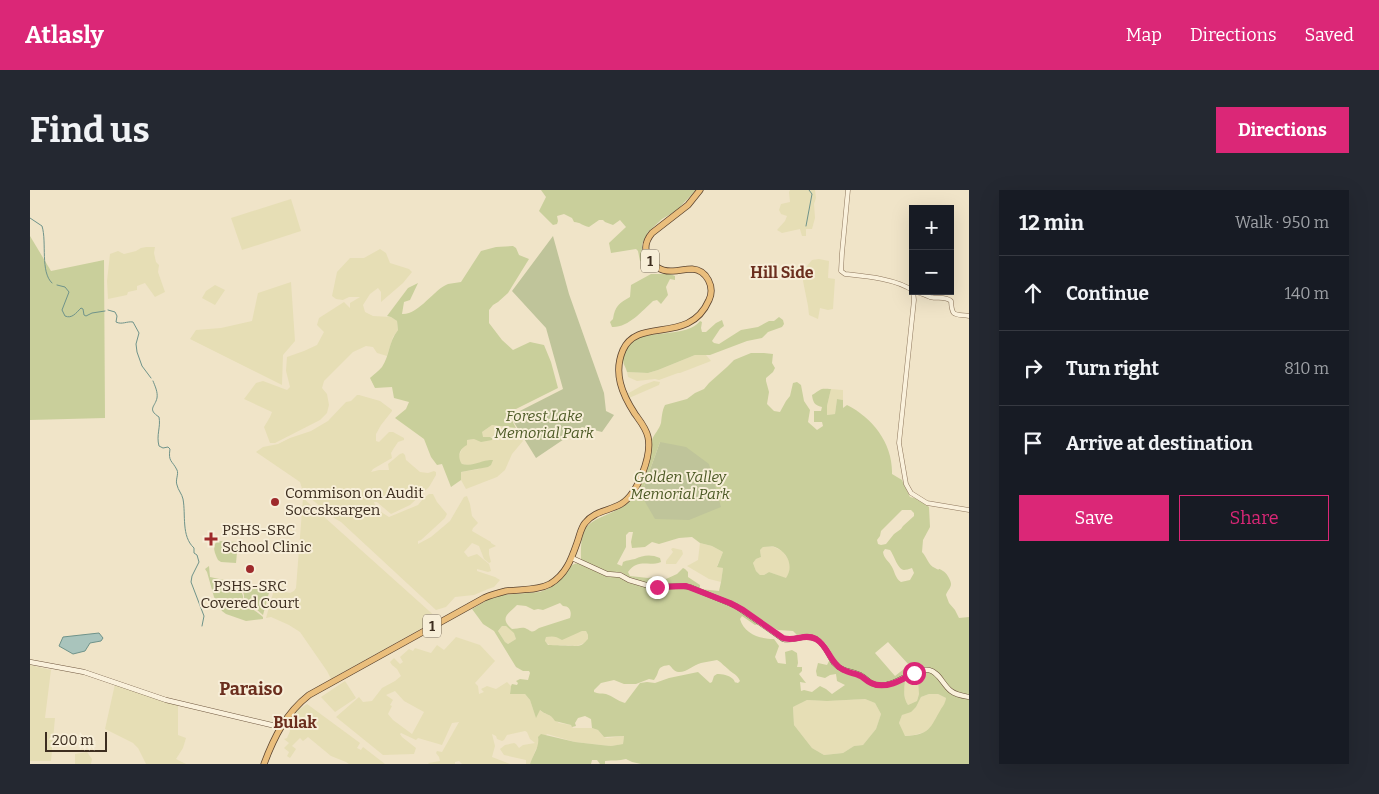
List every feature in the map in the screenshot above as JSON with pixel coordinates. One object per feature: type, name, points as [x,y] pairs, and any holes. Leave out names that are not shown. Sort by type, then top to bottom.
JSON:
[{"type":"highway","name":"1","points":[[264,764],[280,727],[299,704],[321,688],[484,598],[499,593],[548,585],[563,573],[572,558],[581,529],[587,521],[629,498],[640,481],[648,452],[648,438],[645,429],[622,392],[619,368],[623,350],[634,336],[685,325],[702,311],[711,296],[708,279],[700,272],[692,269],[670,272],[655,266],[648,256],[646,249],[647,241],[652,233],[688,205],[700,190]]},
{"type":"main road","points":[[572,558],[606,574],[620,575],[646,585],[663,587],[686,586],[730,603],[783,638],[790,640],[807,636],[818,640],[824,645],[838,667],[846,672],[861,676],[874,684],[890,684],[919,671],[928,670],[937,675],[952,692],[969,697]]},
{"type":"main road","points":[[30,662],[84,672],[166,700],[280,727]]},
{"type":"street","points":[[848,190],[842,271],[845,274],[879,278],[909,288]]},
{"type":"street","points":[[913,295],[898,445],[905,481],[911,493],[924,502],[969,510]]},
{"type":"street","points":[[925,295],[947,298],[951,301],[951,310],[953,312],[969,316]]},
{"type":"shaded area","points":[[790,190],[815,190],[815,218],[812,229],[806,229],[806,236],[802,236],[800,229],[782,233],[777,230],[787,216],[781,214],[779,210],[781,204],[790,202]]},
{"type":"shaded area","points":[[291,199],[301,231],[242,250],[231,218]]},
{"type":"shaded area","points":[[146,247],[155,247],[156,262],[159,265],[158,272],[165,292],[155,297],[145,283],[137,286],[137,290],[128,292],[127,295],[108,299],[107,281],[110,254],[118,251],[124,254]]},
{"type":"shaded area","points":[[380,249],[386,253],[390,263],[409,269],[412,272],[403,283],[381,302],[381,292],[378,288],[370,294],[363,305],[365,312],[373,316],[391,317],[397,321],[398,330],[393,337],[387,356],[377,353],[373,347],[366,346],[353,352],[324,381],[322,388],[327,394],[329,405],[327,413],[320,420],[275,443],[270,443],[264,427],[272,412],[244,399],[256,383],[263,381],[287,390],[290,387],[286,371],[287,357],[317,345],[324,332],[317,325],[319,318],[344,302],[350,308],[350,303],[360,297],[349,297],[343,300],[332,296],[337,272],[350,258],[364,258]]},
{"type":"shaded area","points":[[812,260],[829,261],[828,278],[835,279],[833,309],[820,308],[818,319],[809,315],[803,281],[807,266]]},
{"type":"shaded area","points":[[291,282],[295,341],[283,355],[282,385],[190,339],[196,330],[221,328],[252,321],[258,293]]},
{"type":"shaded area","points":[[215,285],[225,290],[215,305],[202,298],[206,291]]},
{"type":"shaded area","points":[[695,355],[706,355],[711,361],[659,380],[637,381],[628,377],[627,372],[648,373]]},
{"type":"shaded area","points":[[654,381],[660,382],[659,385],[629,398],[627,394]]},
{"type":"shaded area","points":[[831,389],[843,390],[843,400],[837,399],[835,414],[827,415],[827,406]]},
{"type":"shaded area","points":[[357,395],[380,401],[392,410],[376,434],[376,441],[379,442],[389,432],[404,438],[404,440],[398,442],[391,453],[392,458],[371,472],[389,470],[388,464],[403,453],[406,460],[420,472],[436,472],[429,487],[410,505],[391,514],[377,502],[374,502],[376,507],[389,517],[418,505],[429,494],[433,494],[447,514],[445,518],[418,541],[418,544],[431,537],[450,521],[464,497],[467,496],[472,516],[478,523],[472,531],[496,546],[489,549],[491,562],[489,563],[484,559],[479,546],[472,543],[464,552],[468,557],[477,554],[489,564],[491,571],[477,569],[477,571],[500,580],[494,587],[474,595],[455,597],[446,607],[436,610],[341,522],[303,492],[300,482],[256,452],[263,447],[278,444],[311,431],[328,421],[346,402],[351,401]]},
{"type":"shaded area","points":[[492,425],[516,428],[523,441],[512,454],[505,470],[497,477],[466,489],[461,480],[461,472],[479,469],[489,460],[467,465],[462,464],[459,460],[459,455],[467,440],[492,440],[492,437],[482,437],[481,435],[482,432]]},
{"type":"shaded area","points":[[303,498],[438,619],[331,679],[300,632],[271,617],[266,618],[274,590],[290,593],[296,588]]},
{"type":"shaded area","points":[[700,543],[712,546],[723,552],[717,566],[723,568],[721,582],[709,579],[687,566],[698,560]]},
{"type":"shaded area","points":[[763,547],[774,547],[782,551],[786,556],[790,562],[787,579],[769,572],[760,575],[756,571],[753,563],[761,557],[760,550]]},
{"type":"shaded area","points":[[671,549],[682,550],[683,554],[676,564],[666,564],[666,561],[673,552]]},
{"type":"shaded area","points":[[502,626],[506,626],[515,633],[516,639],[508,644],[505,642],[498,631]]},
{"type":"shaded area","points":[[586,631],[589,639],[577,646],[551,646],[545,642],[546,637]]},
{"type":"shaded area","points":[[456,637],[480,645],[495,661],[475,683],[478,686],[479,694],[484,692],[481,689],[487,686],[496,689],[507,682],[511,686],[510,694],[525,694],[530,700],[536,717],[539,709],[559,723],[571,725],[573,728],[592,728],[598,730],[607,738],[624,736],[623,744],[611,746],[575,742],[547,734],[536,749],[530,764],[526,764],[526,760],[504,755],[500,749],[505,745],[514,743],[519,748],[523,745],[535,743],[530,739],[527,732],[507,735],[502,741],[492,734],[495,746],[492,757],[510,764],[462,764],[459,761],[455,762],[455,764],[429,764],[440,761],[436,753],[437,751],[442,752],[459,722],[452,723],[442,745],[418,738],[416,740],[401,733],[402,737],[416,748],[414,754],[383,755],[336,717],[359,697],[363,702],[372,701],[382,688],[401,676],[390,662],[394,658],[400,664],[403,662],[400,657],[409,649],[413,651],[415,648],[431,653],[437,645],[444,650]],"holes":[[[395,691],[404,701],[424,712],[412,734],[388,714],[393,700],[386,695]]]},
{"type":"shaded area","points":[[30,665],[51,670],[45,718],[55,718],[51,761],[30,761]]},
{"type":"shaded area","points":[[919,679],[919,694],[917,701],[908,705],[905,700],[904,691],[905,680]]},
{"type":"shaded area","points":[[345,681],[356,698],[335,712],[321,697]]},
{"type":"shaded area","points":[[115,684],[178,705],[178,735],[186,738],[183,748],[176,759],[186,764],[146,764],[138,748],[133,743],[105,729]]},
{"type":"shaded area","points":[[929,694],[938,694],[946,698],[938,718],[925,732],[904,736],[899,723],[902,715],[916,707],[921,697]]},
{"type":"shaded area","points":[[865,699],[875,703],[881,714],[876,729],[863,745],[854,746],[843,753],[824,755],[812,748],[794,725],[793,707],[807,700]]},
{"type":"shaded area","points":[[307,704],[360,743],[357,748],[361,750],[363,747],[385,764],[349,764],[331,756],[308,737],[303,741],[300,738],[292,746],[296,749],[290,758],[287,756],[289,752],[284,748],[289,743],[284,739],[287,738],[290,731],[287,725],[298,710]]},
{"type":"shaded area","points":[[87,752],[92,759],[91,764],[75,764],[75,754]]},
{"type":"green space","points":[[541,190],[696,190],[676,211],[662,219],[648,232],[642,244],[643,262],[640,261],[636,249],[611,253],[609,243],[626,227],[620,220],[613,225],[599,220],[589,227],[574,222],[572,218],[564,214],[557,216],[557,224],[553,225],[539,211],[546,197]]},
{"type":"green space","points":[[30,236],[51,271],[104,260],[105,418],[30,420]]},
{"type":"green space","name":"Forest Lake Memorial Park","points":[[553,236],[569,294],[604,393],[606,411],[614,415],[602,432],[582,427],[536,458],[510,416],[563,389],[546,328],[512,291]]},
{"type":"green space","points":[[513,246],[519,255],[529,259],[508,293],[489,310],[489,323],[502,340],[513,350],[530,342],[544,345],[558,388],[508,413],[516,428],[492,425],[482,432],[483,437],[490,437],[492,440],[481,442],[474,439],[467,440],[467,445],[460,453],[462,464],[466,465],[493,460],[488,467],[461,472],[461,480],[451,487],[442,464],[437,465],[431,457],[424,439],[395,418],[406,409],[409,402],[394,398],[392,387],[375,388],[370,378],[382,367],[392,340],[398,330],[397,321],[387,316],[408,288],[418,283],[410,300],[404,302],[402,314],[414,310],[448,284],[461,282],[481,251],[496,247]]},
{"type":"green space","points":[[651,274],[670,274],[675,276],[675,280],[670,279],[666,287],[668,295],[661,304],[657,300],[653,301],[629,322],[618,327],[612,327],[610,322],[613,319],[616,308],[630,297],[631,285]]},
{"type":"green space","points":[[779,317],[783,320],[784,324],[782,327],[768,332],[762,338],[747,341],[710,355],[695,355],[648,373],[627,372],[624,363],[623,357],[627,346],[645,336],[681,331],[692,327],[700,321],[702,322],[702,332],[706,332],[722,320],[724,326],[712,341],[719,344],[741,330],[758,327]]},
{"type":"green space","points":[[751,353],[773,354],[772,363],[775,368],[766,378],[769,392],[767,404],[774,411],[780,412],[790,396],[793,383],[797,382],[801,385],[804,401],[810,410],[808,422],[817,430],[823,426],[822,422],[814,422],[814,411],[821,411],[822,407],[814,403],[812,395],[821,389],[831,389],[827,415],[835,414],[837,399],[843,400],[843,408],[847,405],[865,417],[880,433],[885,442],[889,452],[892,474],[902,480],[910,497],[918,499],[929,507],[930,527],[923,540],[922,552],[933,567],[947,574],[951,585],[946,595],[959,618],[969,617],[969,764],[641,764],[626,759],[605,761],[605,764],[592,760],[591,764],[530,764],[537,747],[538,737],[541,734],[575,742],[611,746],[623,744],[624,736],[604,737],[598,730],[592,728],[591,719],[585,716],[578,718],[575,723],[576,726],[572,727],[571,725],[555,721],[540,710],[536,718],[530,700],[525,694],[510,694],[512,684],[517,685],[516,681],[520,679],[528,680],[529,671],[523,671],[516,667],[494,631],[483,624],[472,609],[500,595],[540,592],[556,584],[569,567],[581,563],[582,540],[587,527],[599,518],[621,508],[636,493],[644,476],[652,440],[661,423],[665,405],[687,399],[704,389],[734,360]],"holes":[[[660,442],[689,520],[641,495]],[[902,510],[911,510],[914,513],[914,516],[886,544],[878,544],[877,540],[881,531]],[[629,532],[633,532],[632,548],[645,547],[652,542],[659,544],[679,538],[692,537],[700,543],[712,546],[723,552],[717,567],[723,568],[719,591],[700,589],[700,585],[688,577],[688,572],[683,568],[677,574],[666,579],[630,576],[628,572],[636,565],[661,562],[660,558],[657,557],[644,556],[623,562],[622,566],[617,564],[626,547],[626,535]],[[763,547],[780,549],[788,560],[789,569],[786,578],[769,572],[760,575],[753,563],[761,557],[760,550]],[[885,549],[890,550],[902,569],[912,568],[914,573],[910,580],[901,582],[883,552]],[[621,572],[647,584],[694,589],[652,589],[633,583],[618,573]],[[560,603],[569,608],[571,616],[533,631],[525,628],[512,629],[506,622],[506,616],[517,605],[526,606],[534,610],[543,610]],[[742,616],[755,625],[763,623],[778,630],[793,631],[797,635],[815,636],[824,642],[834,658],[827,665],[818,663],[817,676],[825,678],[836,674],[837,681],[845,685],[832,694],[820,686],[812,692],[801,691],[800,682],[806,683],[799,674],[802,671],[802,667],[797,667],[797,653],[792,650],[785,652],[786,664],[778,663],[775,657],[779,646],[774,639],[758,637],[745,628],[740,619]],[[502,626],[506,626],[514,633],[516,639],[508,644],[498,631]],[[582,631],[586,631],[588,635],[588,639],[578,646],[548,645],[545,641],[546,637],[553,636],[562,640]],[[888,642],[909,665],[895,676],[875,653]],[[717,660],[736,675],[740,681],[738,683],[730,677],[717,674],[710,683],[698,672],[655,683],[640,683],[625,703],[608,695],[594,692],[601,683],[614,680],[624,684],[636,684],[649,679],[654,680],[660,668],[665,666],[669,665],[675,671],[681,672],[698,664]],[[918,679],[919,694],[917,701],[908,705],[904,688],[905,681]],[[929,694],[938,694],[946,698],[944,705],[928,729],[920,734],[905,736],[899,723],[902,715],[911,712],[921,697]],[[865,699],[875,703],[881,714],[876,729],[863,745],[854,746],[843,753],[824,755],[812,748],[794,725],[793,707],[807,700]]]},
{"type":"green space","name":"Golden Valley Memorial Park","points":[[660,442],[686,447],[709,464],[721,507],[689,520],[655,519],[641,495]]},
{"type":"green space","points":[[218,541],[238,542],[236,563],[218,560],[214,547]]},
{"type":"green space","points":[[209,566],[210,577],[238,583],[243,596],[243,602],[261,615],[263,619],[246,621],[222,611],[214,597],[205,569]]},
{"type":"green space","points":[[240,583],[270,589],[263,615],[244,601]]},
{"type":"water","points":[[99,633],[103,638],[101,641],[90,643],[85,651],[73,654],[59,646],[63,637]]},
{"type":"waterway","points":[[806,226],[812,194],[809,190]]},
{"type":"waterway","points":[[30,218],[42,226],[46,272],[52,283]]},
{"type":"waterway","points":[[57,285],[65,287],[69,292],[62,310],[65,316],[72,316],[81,308],[86,316],[105,311]]},
{"type":"waterway","points":[[108,310],[115,312],[117,316],[116,322],[133,322],[139,333],[136,344],[137,352],[142,366],[151,378]]},
{"type":"waterway","points":[[153,381],[157,396],[153,412],[159,417],[159,446],[170,449],[170,459],[178,473],[178,489],[183,499],[187,538],[194,548],[194,553],[197,555],[199,562],[191,582],[204,616],[202,626]]},
{"type":"place","name":"Commison on Audit Soccsksargen","points":[[275,502]]},
{"type":"place","name":"PSHS-SRC School Clinic","points":[[211,539]]},
{"type":"place","name":"PSHS-SRC Covered Court","points":[[250,569]]},
{"type":"district","name":"Hill Side","points":[[782,272]]},
{"type":"district","name":"Paraiso","points":[[251,689]]},
{"type":"district","name":"Bulak","points":[[295,722]]},
{"type":"route","points":[[657,587],[690,587],[730,603],[786,640],[803,636],[815,638],[824,645],[838,667],[846,672],[861,676],[874,684],[890,684],[914,673]]}]
